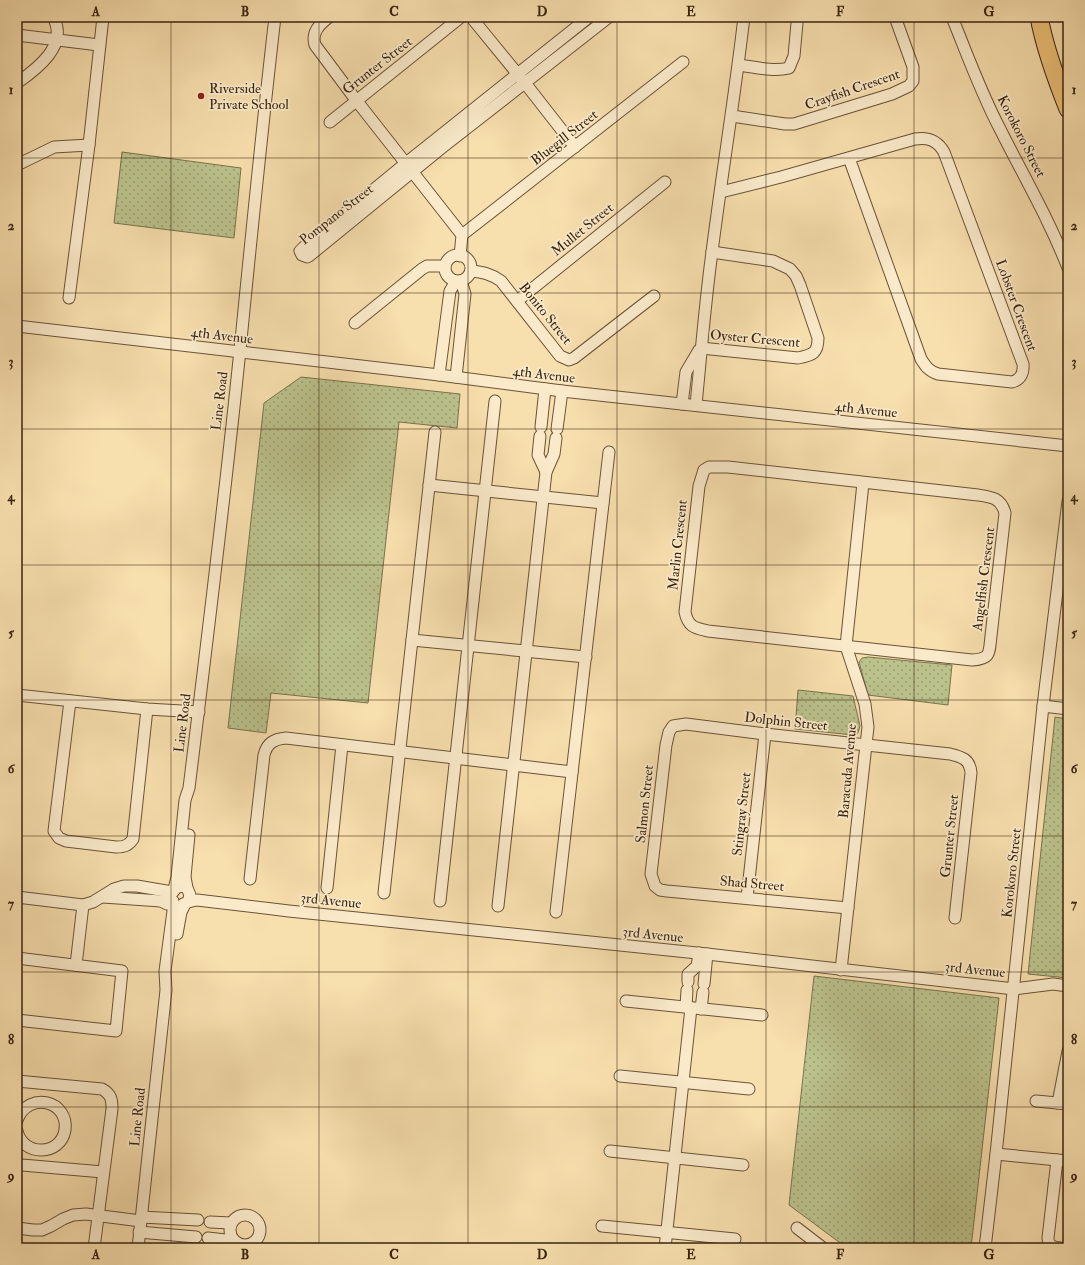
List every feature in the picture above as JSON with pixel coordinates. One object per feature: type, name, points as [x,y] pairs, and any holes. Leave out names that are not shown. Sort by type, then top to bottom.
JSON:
[{"type":"highway","points":[[1040,17],[1068,88]]},
{"type":"highway","points":[[1040,17],[1043,36],[1068,109]]},
{"type":"street","points":[[17,83],[34,71],[52,51],[56,40],[56,25],[53,17]]},
{"type":"street","points":[[69,298],[89,144],[102,17]]},
{"type":"street","name":"Line Road","points":[[166,990],[165,971],[173,898],[177,877],[185,800],[189,788],[240,352],[261,138],[275,17]]},
{"type":"street","points":[[329,17],[321,23],[316,30],[313,40],[319,52],[462,235],[460,256]]},
{"type":"street","name":"Grunter Street","points":[[330,122],[462,17]]},
{"type":"street","points":[[471,17],[576,147]]},
{"type":"street","name":"Pompano Street","points":[[522,79],[554,46],[589,17]]},
{"type":"street","name":"Pompano Street","points":[[376,195],[406,163],[441,142],[522,79],[561,55],[608,17]]},
{"type":"street","points":[[696,405],[712,252],[739,65],[744,17]]},
{"type":"street","name":"Crayfish Crescent","points":[[732,116],[794,124],[892,94],[909,86],[913,81],[913,67],[895,17]]},
{"type":"street","name":"Korokoro Street","points":[[952,17],[999,128],[1051,226],[1068,268]]},
{"type":"street","points":[[739,65],[775,70],[788,68],[794,56],[797,23]]},
{"type":"street","points":[[17,35],[99,45]]},
{"type":"street","points":[[554,46],[561,55]]},
{"type":"street","name":"Bluegill Street","points":[[462,235],[683,62]]},
{"type":"street","name":"Lobster Crescent","points":[[720,192],[922,138],[931,139],[941,146],[1023,364],[1024,369],[1022,375],[1016,381],[1012,382],[938,374],[930,372],[926,368],[921,359],[849,158]]},
{"type":"street","name":"Pompano Street","points":[[325,236],[376,195],[413,172],[441,142]]},
{"type":"street","points":[[17,165],[54,147],[89,144]]},
{"type":"street","name":"Mullet Street","points":[[517,300],[665,182]]},
{"type":"street","name":"Oyster Crescent","points":[[682,404],[686,372],[701,348],[798,358],[814,353],[818,346],[818,338],[800,285],[796,276],[790,269],[773,261],[712,252]]},
{"type":"street","points":[[439,375],[450,291],[458,281],[469,276],[471,271],[469,261],[460,256],[451,258],[445,266]]},
{"type":"street","points":[[354,323],[422,269],[427,266],[445,266]]},
{"type":"street","points":[[445,266],[448,276],[458,281],[465,294],[456,377]]},
{"type":"street","name":"Bonito Street","points":[[471,271],[483,272],[501,281],[560,356],[569,360],[574,358],[654,296]]},
{"type":"street","name":"4th Avenue","points":[[17,326],[456,377],[562,391],[1068,446]]},
{"type":"street","points":[[545,389],[538,455],[546,472]]},
{"type":"street","points":[[498,906],[543,496],[546,472],[554,454],[562,391]]},
{"type":"street","points":[[440,901],[495,401]]},
{"type":"street","points":[[384,893],[435,432]]},
{"type":"street","points":[[556,912],[609,452]]},
{"type":"street","name":"Marlin Crescent","points":[[846,646],[698,629],[687,621],[685,612],[699,486],[704,470],[709,467],[728,468],[863,483]]},
{"type":"street","name":"Baracuda Avenue","points":[[842,970],[868,726],[865,704],[846,646],[863,483]]},
{"type":"street","name":"Angelfish Crescent","points":[[846,646],[972,660],[983,659],[987,656],[990,650],[1005,524],[1006,513],[1003,505],[997,499],[863,483]]},
{"type":"street","points":[[429,484],[603,503]]},
{"type":"street","name":"Korokoro Street","points":[[985,1248],[1014,989],[1043,706],[1068,501]]},
{"type":"street","points":[[412,640],[586,657]]},
{"type":"street","points":[[17,695],[147,709],[198,712]]},
{"type":"street","points":[[70,700],[54,831],[58,838],[66,841],[122,847],[129,844],[133,838],[147,709]]},
{"type":"street","points":[[1043,706],[1068,709]]},
{"type":"street","name":"Dolphin Street","points":[[673,726],[686,724],[765,734],[866,744],[950,754],[966,760]]},
{"type":"street","name":"Salmon Street","points":[[655,886],[651,874],[666,745],[669,732],[673,726]]},
{"type":"street","name":"Stingray Street","points":[[747,898],[765,734]]},
{"type":"street","points":[[250,879],[264,755],[266,747],[271,742],[278,739],[286,738],[572,772]]},
{"type":"street","points":[[327,888],[342,745]]},
{"type":"street","name":"Grunter Street","points":[[956,918],[971,774],[970,766],[966,760]]},
{"type":"street","name":"Line Road","points":[[138,1248],[166,990],[171,972],[181,912],[187,896],[185,877],[191,801],[189,788]]},
{"type":"street","points":[[17,897],[83,905],[93,902],[114,889],[124,886],[137,886],[173,898],[178,904],[187,896],[180,886],[173,898],[162,901],[103,896]]},
{"type":"street","name":"Shad Street","points":[[655,886],[660,890],[667,891],[848,908]]},
{"type":"street","name":"3rd Avenue","points":[[187,896],[197,900],[289,911],[703,954],[1014,989],[1053,984],[1068,986]]},
{"type":"street","points":[[76,965],[83,905]]},
{"type":"street","points":[[693,1008],[687,986],[688,974],[697,966],[703,954]]},
{"type":"street","points":[[665,1248],[693,1008],[703,988],[703,954]]},
{"type":"street","points":[[17,958],[122,971],[116,1031],[17,1020]]},
{"type":"street","points":[[626,1001],[762,1015]]},
{"type":"street","points":[[1036,1101],[1063,1104],[1068,1051]]},
{"type":"street","points":[[620,1076],[750,1089]]},
{"type":"street","points":[[17,1081],[102,1089],[110,1096],[112,1100],[94,1248]]},
{"type":"street","points":[[42,1102],[46,1084]]},
{"type":"street","points":[[17,1120],[26,1106],[42,1102],[57,1108],[65,1121],[63,1136],[52,1148],[42,1150],[29,1148],[22,1142],[17,1132]]},
{"type":"street","points":[[39,1166],[42,1150]]},
{"type":"street","points":[[610,1151],[743,1165]]},
{"type":"street","points":[[996,1154],[1062,1160],[1048,1238],[1048,1243],[1051,1246],[1060,1248]]},
{"type":"street","points":[[17,1163],[103,1172]]},
{"type":"street","points":[[17,1228],[42,1230],[51,1226],[62,1218],[86,1214],[140,1223],[196,1237]]},
{"type":"street","points":[[208,1238],[234,1241],[244,1246],[252,1244],[258,1240],[260,1235],[261,1229],[257,1221],[249,1215],[239,1216],[231,1223],[230,1232],[234,1241]]},
{"type":"street","points":[[140,1223],[198,1220]]},
{"type":"street","points":[[210,1222],[231,1223]]},
{"type":"street","points":[[602,1226],[734,1239]]},
{"type":"street","points":[[797,1228],[823,1248]]},
{"type":"green space","points":[[122,152],[241,168],[234,238],[114,223]]},
{"type":"green space","points":[[301,377],[460,394],[457,428],[399,422],[368,703],[271,693],[266,733],[228,728],[264,403]]},
{"type":"green space","points":[[868,657],[952,665],[948,705],[868,695],[859,662],[862,658]]},
{"type":"green space","points":[[798,690],[853,696],[860,726],[858,733],[853,735],[795,729]]},
{"type":"green space","points":[[1055,717],[1068,719],[1068,978],[1028,974]]},
{"type":"green space","points":[[814,976],[999,998],[971,1248],[847,1248],[789,1205]]},
{"type":"place","name":"Riverside Private School","points":[[201,96]]}]
